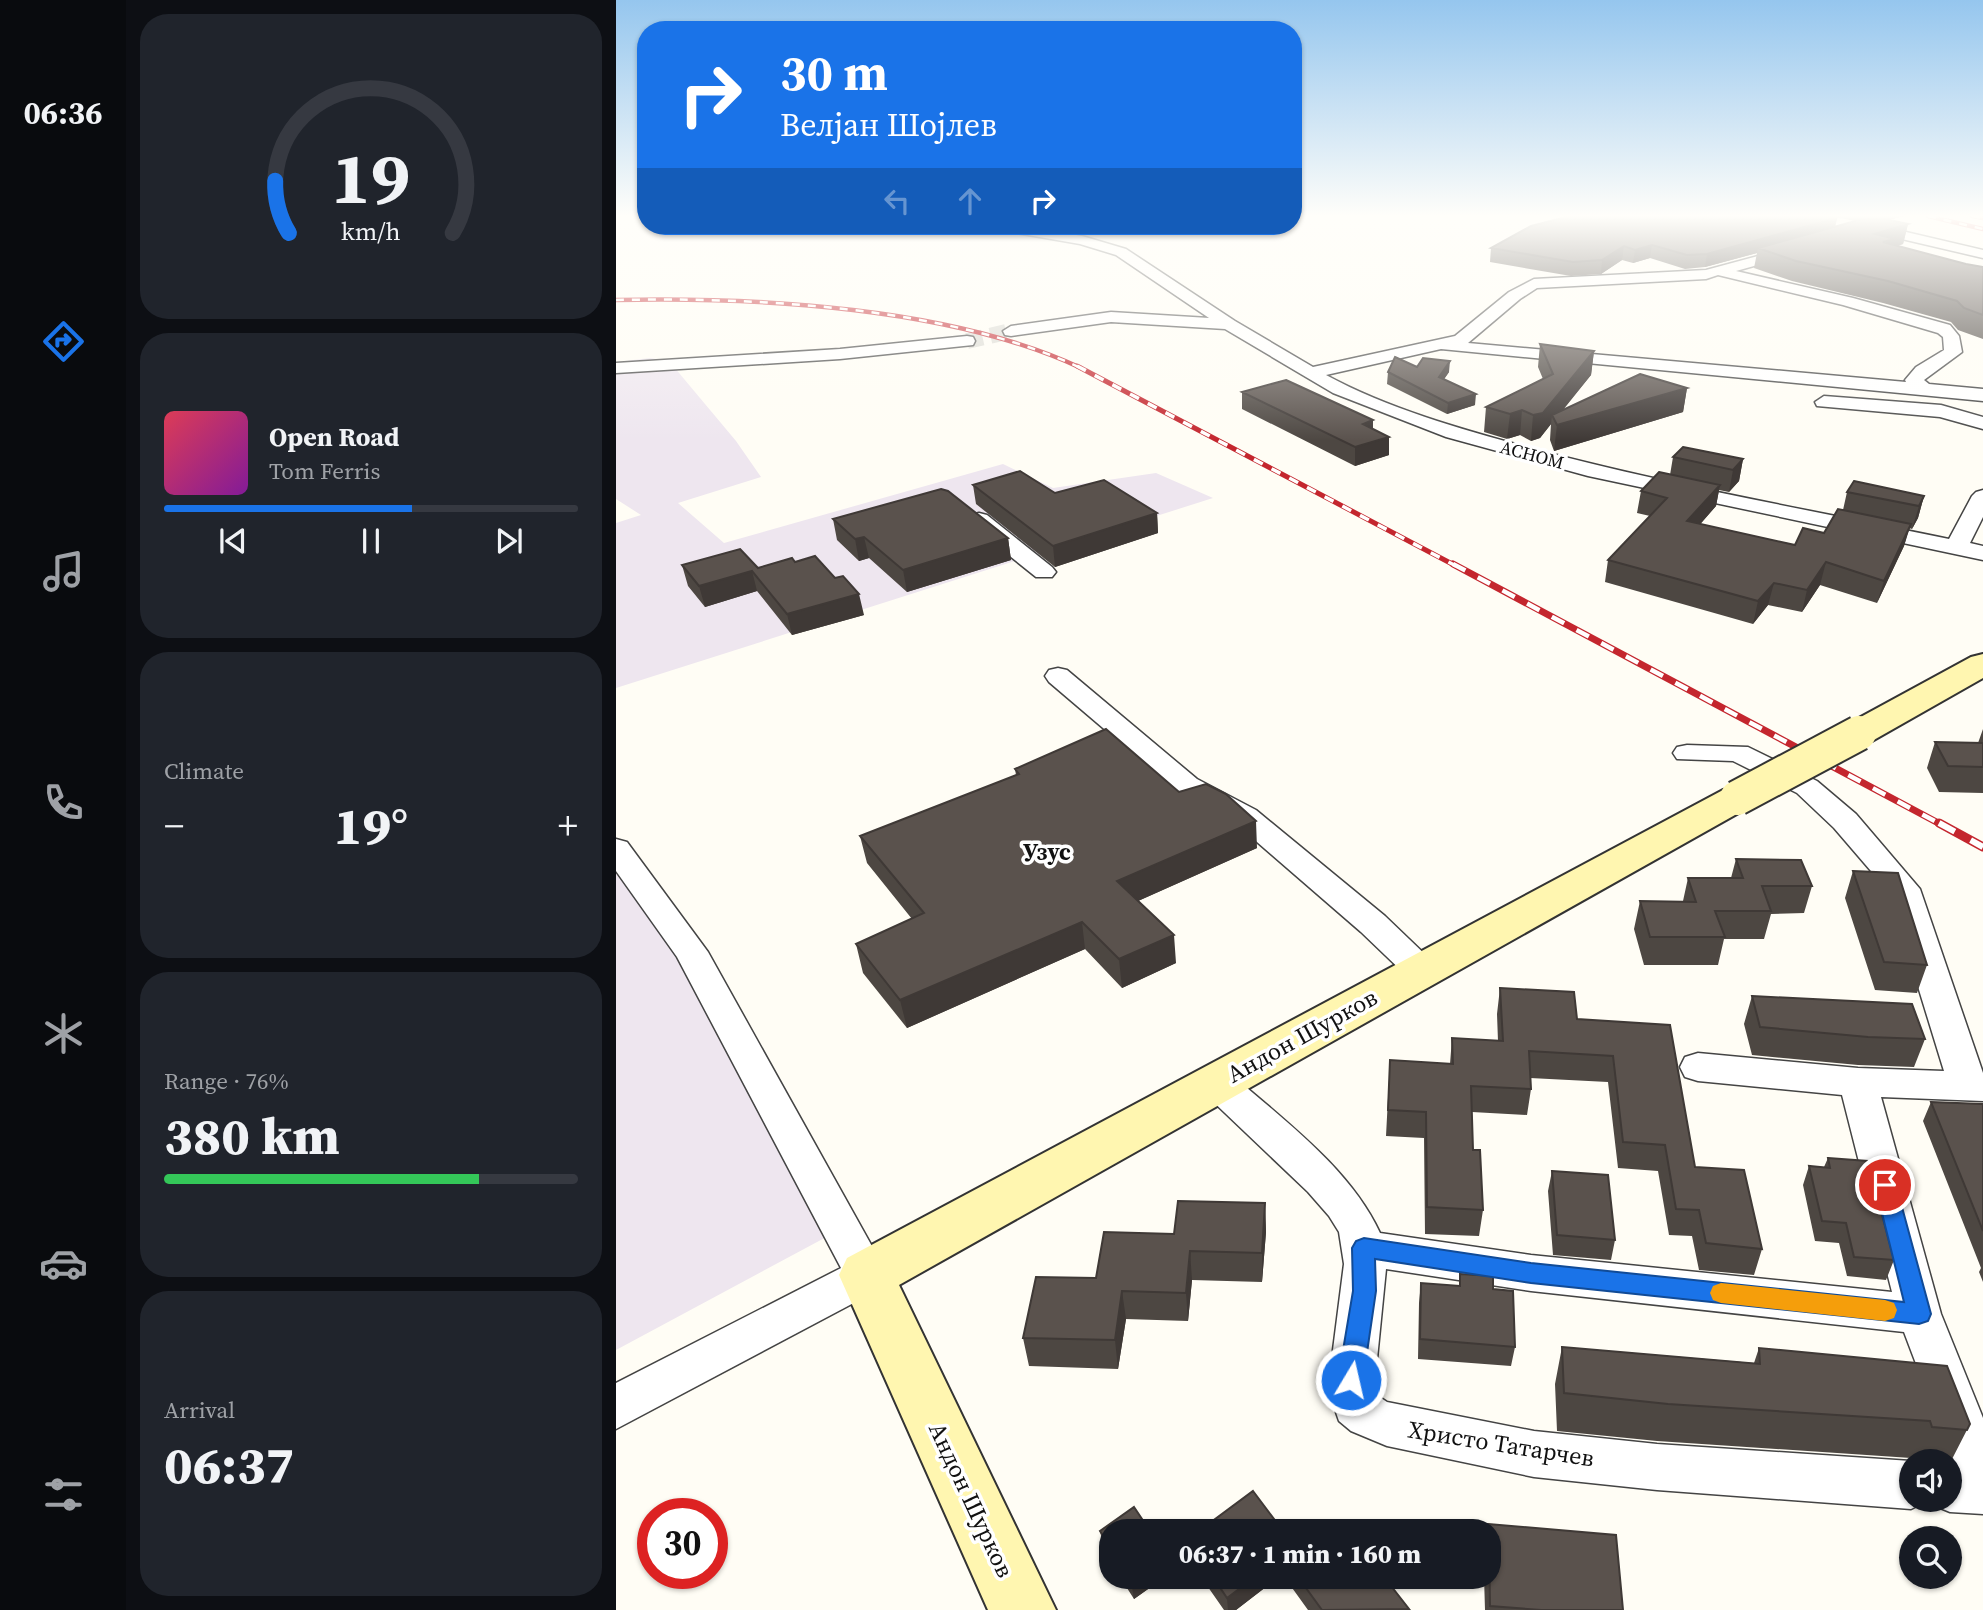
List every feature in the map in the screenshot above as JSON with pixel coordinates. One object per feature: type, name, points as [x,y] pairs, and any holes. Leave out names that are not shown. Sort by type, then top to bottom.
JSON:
[{"type":"main road","name":"Андон Шурков","points":[[1022,1610],[867,1275],[1983,664]]},
{"type":"street","name":"АСНОМ","points":[[1180,291],[1310,373],[1404,415],[1453,433],[1538,458],[1983,552]]},
{"type":"street","points":[[1310,373],[1439,345],[1472,334],[1520,291]]},
{"type":"street","points":[[1808,291],[1944,329],[1951,336],[1953,352],[1922,371],[1914,380],[1924,389]]},
{"type":"street","points":[[1011,331],[1111,317],[1229,324]]},
{"type":"street","points":[[616,368],[840,354],[967,341]]},
{"type":"street","points":[[1439,345],[1983,395]]},
{"type":"street","points":[[1824,402],[1941,411],[1983,424]]},
{"type":"street","points":[[1956,548],[1983,496]]},
{"type":"street","points":[[957,503],[1044,572]]},
{"type":"street","points":[[1058,676],[1187,785],[1245,817],[1373,924],[1421,970]]},
{"type":"street","points":[[1687,753],[1738,753],[1807,788],[1845,821],[1904,889],[1975,1086],[1858,1082],[1698,1067]]},
{"type":"street","points":[[620,861],[691,952],[867,1275]]},
{"type":"street","points":[[1858,1082],[1919,1314],[1983,1477]]},
{"type":"street","name":"Христо Татарчев","points":[[1217,1083],[1333,1188],[1352,1216],[1364,1248],[1364,1291],[1351,1380],[1352,1401],[1365,1416],[1387,1424],[1534,1454],[1657,1467],[1899,1484]]},
{"type":"street","points":[[1364,1248],[1531,1273],[1919,1314]]},
{"type":"street","name":"Андон Шурков","points":[[616,1407],[867,1275]]},
{"type":"street","points":[[1962,1489],[1983,1490]]},
{"type":"shaded area","points":[[650,358],[669,361],[736,441],[761,477],[678,503],[724,543],[1003,464],[1053,488],[1156,473],[1213,498],[616,688],[616,523],[641,515],[616,499],[616,362]]},
{"type":"shaded area","points":[[616,837],[832,1234],[616,1350]]},
{"type":"building","points":[[1923,291],[1983,291],[1983,315],[1964,308],[1957,301]]},
{"type":"building","points":[[1540,344],[1594,351],[1543,413],[1533,415],[1522,410],[1510,414],[1486,407],[1553,374]]},
{"type":"building","points":[[1395,357],[1417,367],[1423,358],[1450,361],[1439,377],[1476,394],[1448,403],[1388,372]]},
{"type":"building","points":[[1640,374],[1687,388],[1557,425],[1552,415]]},
{"type":"building","points":[[1286,380],[1373,420],[1363,424],[1389,437],[1355,447],[1242,392]]},
{"type":"building","points":[[1683,447],[1743,459],[1733,470],[1673,457]]},
{"type":"building","points":[[1020,471],[1055,493],[1104,480],[1157,513],[1053,546],[973,485]]},
{"type":"building","points":[[1659,472],[1720,485],[1687,521],[1795,545],[1803,528],[1824,533],[1838,509],[1911,524],[1884,581],[1826,562],[1807,590],[1774,583],[1758,601],[1608,560],[1667,498],[1641,491]]},
{"type":"building","points":[[1854,481],[1924,496],[1919,506],[1847,492]]},
{"type":"building","points":[[941,489],[948,491],[1008,538],[903,570],[864,537],[855,539],[833,519]]},
{"type":"building","points":[[740,549],[758,568],[792,558],[795,562],[815,556],[835,578],[843,576],[859,594],[787,614],[752,571],[699,586],[682,565]]},
{"type":"building","points":[[1106,729],[1179,792],[1206,784],[1226,794],[1256,821],[1117,881],[1174,935],[1119,959],[1082,922],[900,1000],[856,944],[924,913],[860,836],[1019,774],[1015,769]]},
{"type":"building","points":[[1935,742],[1983,743],[1983,767],[1948,766]]},
{"type":"building","points":[[1736,859],[1801,860],[1812,886],[1762,886],[1771,911],[1715,911],[1725,937],[1650,937],[1640,901],[1696,902],[1688,878],[1743,878]]},
{"type":"building","points":[[1853,871],[1898,873],[1927,965],[1884,962]]},
{"type":"building","points":[[1500,988],[1574,992],[1577,1019],[1670,1025],[1695,1167],[1744,1170],[1762,1249],[1706,1243],[1699,1210],[1676,1209],[1665,1145],[1623,1142],[1613,1056],[1529,1051],[1531,1089],[1471,1086],[1473,1150],[1480,1150],[1483,1210],[1427,1207],[1426,1112],[1388,1110],[1390,1060],[1453,1064],[1452,1038],[1503,1041]]},
{"type":"building","points":[[1752,996],[1912,1004],[1925,1039],[1868,1037],[1760,1027]]},
{"type":"building","points":[[1931,1102],[1983,1104],[1983,1231]]},
{"type":"building","points":[[1828,1158],[1868,1161],[1894,1260],[1854,1257],[1846,1223],[1822,1221],[1809,1166],[1830,1168]]},
{"type":"building","points":[[1552,1171],[1608,1175],[1615,1240],[1557,1235]]},
{"type":"building","points":[[1178,1201],[1265,1203],[1262,1253],[1190,1251],[1186,1293],[1122,1291],[1115,1340],[1023,1338],[1036,1277],[1096,1278],[1104,1232],[1174,1234]]},
{"type":"building","points":[[1460,1274],[1493,1276],[1493,1289],[1513,1291],[1515,1347],[1420,1339],[1421,1283],[1460,1286]]},
{"type":"building","points":[[1562,1347],[1760,1364],[1759,1348],[1947,1366],[1970,1424],[1967,1430],[1932,1427],[1930,1421],[1668,1404],[1564,1393]]},
{"type":"building","points":[[1253,1491],[1274,1519],[1215,1519]]},
{"type":"building","points":[[1134,1507],[1142,1519],[1117,1519]]},
{"type":"building","points":[[1501,1525],[1616,1535],[1623,1610],[1541,1610],[1490,1606],[1490,1589],[1501,1589]]},
{"type":"building","points":[[1221,1589],[1239,1589],[1227,1598]]},
{"type":"building","points":[[1307,1589],[1393,1589],[1409,1609],[1322,1610]]},
{"type":"tunnel","points":[[967,341],[1011,331]]},
{"type":"railway","points":[[616,300],[730,301],[853,310],[973,331],[1030,347],[1080,368]]},
{"type":"railway","points":[[1080,368],[1456,566]]},
{"type":"railway","points":[[1453,564],[1942,825]]},
{"type":"railway","points":[[1939,823],[1983,847]]},
{"type":"slow traffic","points":[[1721,1293],[1885,1310]]},
{"type":"district","name":"Узус","points":[[1047,852]]},
{"type":"route","points":[[1351,1380],[1364,1291],[1364,1248],[1531,1273],[1919,1314],[1885,1185]]}]
